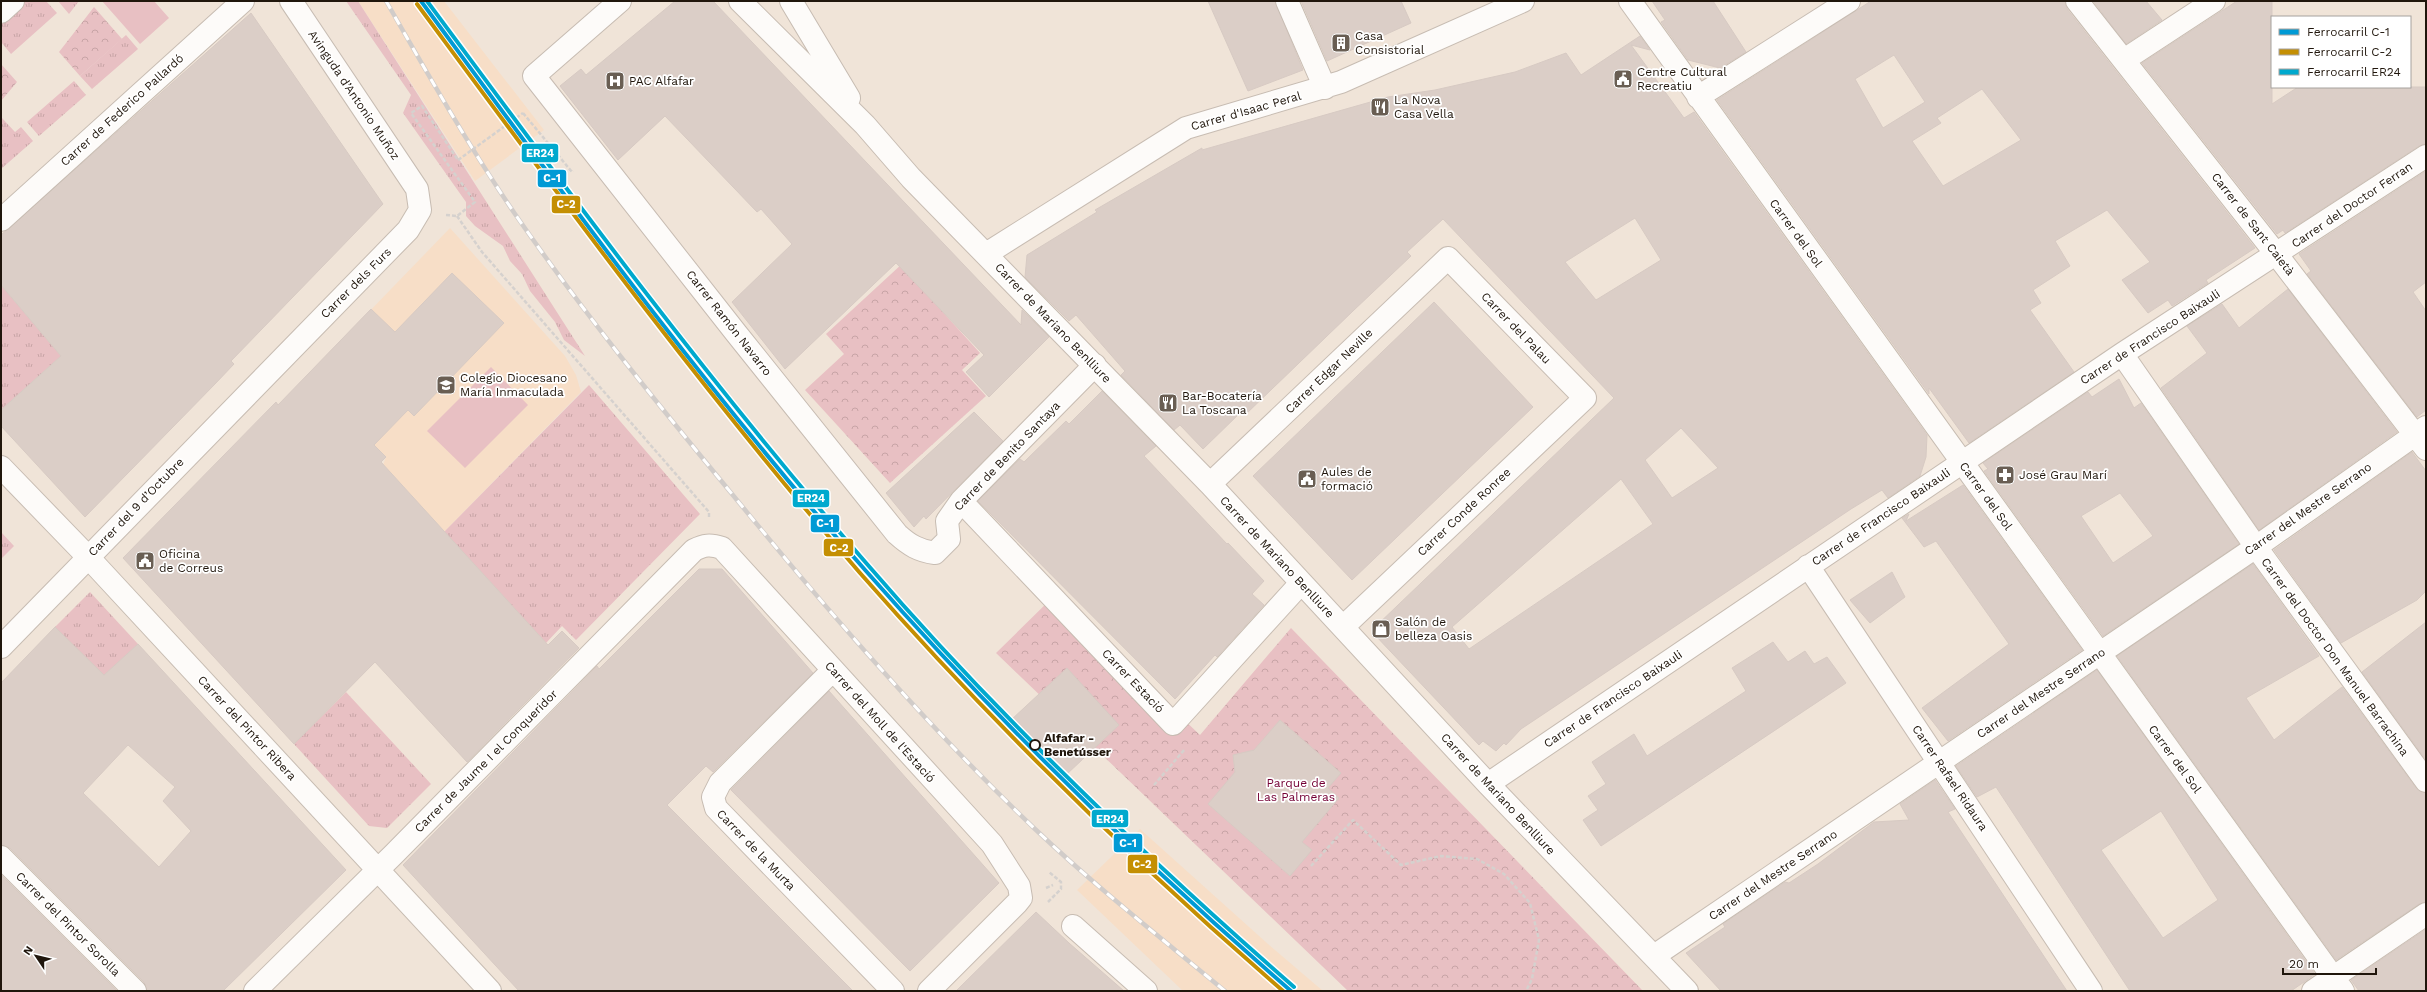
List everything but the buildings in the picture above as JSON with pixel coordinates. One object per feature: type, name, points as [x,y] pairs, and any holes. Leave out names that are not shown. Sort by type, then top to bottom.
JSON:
[{"type":"street","points":[[1,12],[13,1]]},
{"type":"street","name":"Carrer de Federico Pallardó","points":[[1,220],[243,1]]},
{"type":"street","name":"Avinguda d’Antonio Muñoz","points":[[290,1],[417,189]]},
{"type":"street","name":"Carrer Ramón Navarro","points":[[620,1],[534,76],[736,333],[897,534],[910,546],[923,552],[936,553]]},
{"type":"street","name":"Carrer de Mariano Benlliure","points":[[740,1],[865,125],[911,178],[1210,484],[1488,784],[1687,991]]},
{"type":"street","name":"Carrer de Mariano Benlliure","points":[[791,1],[865,125]]},
{"type":"street","points":[[1287,1],[1325,88]]},
{"type":"street","name":"Carrer d'Isaac Peral","points":[[986,254],[1186,128],[1341,82],[1523,1]]},
{"type":"street","name":"Carrer del Sol","points":[[1630,1],[2338,984]]},
{"type":"street","points":[[1698,97],[1849,1]]},
{"type":"street","name":"Carrer de Sant Caietà","points":[[2077,1],[2422,437]]},
{"type":"street","points":[[2124,60],[2214,1]]},
{"type":"street","name":"Carrer del Doctor Ferran","points":[[2277,255],[2426,156]]},
{"type":"street","name":"Carrer dels Furs","points":[[272,368],[408,230],[420,210],[417,189]]},
{"type":"street","name":"Carrer de Francisco Baixauli","points":[[1488,784],[2122,354],[2277,255]]},
{"type":"street","name":"Carrer del Palau","points":[[1448,258],[1585,398]]},
{"type":"street","name":"Carrer Edgar Neville","points":[[1210,484],[1448,258]]},
{"type":"street","name":"Carrer del Doctor Don Manuel Barrachina","points":[[2122,354],[2256,547],[2426,781]]},
{"type":"street","name":"Carrer de Benito Santaya","points":[[936,553],[949,539],[947,521],[961,500],[1095,365]]},
{"type":"street","name":"Carrer del 9 d’Octubre","points":[[1,647],[272,368]]},
{"type":"street","name":"Carrer Conde Ronree","points":[[1343,627],[1585,398]]},
{"type":"street","name":"Carrer del Mestre Serrano","points":[[1654,956],[2256,547],[2422,437]]},
{"type":"street","name":"Carrer del Pintor Ribera","points":[[1,467],[88,557],[490,991]]},
{"type":"street","name":"Carrer Estació","points":[[961,500],[1174,724],[1301,583]]},
{"type":"street","name":"Carrer de Jaume I el Conqueridor","points":[[255,991],[378,870],[694,550],[703,545],[711,545],[722,548]]},
{"type":"street","name":"Carrer del Moll de l'Estació","points":[[722,548],[992,844],[1020,886],[1021,898],[1017,903],[929,991]]},
{"type":"street","name":"Carrer Rafael Ridaura","points":[[1808,566],[1940,761],[2091,991]]},
{"type":"street","name":"Carrer de la Murta","points":[[833,670],[720,783],[713,797],[716,808],[893,991]]},
{"type":"street","name":"Carrer del Pintor Sorolla","points":[[1,858],[135,991]]},
{"type":"street","points":[[2313,991],[2338,984],[2426,914]]},
{"type":"street","points":[[1073,926],[1146,991]]},
{"type":"path","points":[[444,215],[457,216],[475,202],[411,113],[422,106],[458,160],[523,113]]},
{"type":"path","points":[[457,216],[487,257],[709,512],[710,520]]},
{"type":"path","points":[[1311,866],[1353,820],[1401,865],[1441,856],[1477,859],[1504,874],[1530,903],[1539,940],[1532,979],[1526,991]]},
{"type":"path","points":[[1044,905],[1061,889],[1061,882],[1049,872]]},
{"type":"shaded area","points":[[358,1],[444,1],[544,130],[475,181]]},
{"type":"shaded area","name":"Colegio Diocesano María Inmaculada","points":[[450,228],[565,356],[576,375],[581,392],[444,532],[383,465],[386,457],[305,378]]},
{"type":"shaded area","points":[[1140,829],[1268,944],[1323,991],[1183,991],[1077,890]]},
{"type":"green space","points":[[25,1],[46,1],[57,13],[11,54],[1,42],[1,23]]},
{"type":"green space","points":[[58,1],[79,1],[69,14]]},
{"type":"green space","points":[[102,1],[154,1],[169,18],[140,44]]},
{"type":"green space","points":[[346,1],[358,1],[585,356],[564,340],[555,322],[530,291],[522,274],[510,261],[503,246],[475,226],[466,216],[466,202],[403,113],[411,95]]},
{"type":"green space","points":[[94,7],[122,39],[80,76],[59,52]]},
{"type":"green space","points":[[126,35],[138,49],[92,89],[80,76]]},
{"type":"green space","points":[[1,64],[17,82],[1,101]]},
{"type":"green space","points":[[74,81],[86,95],[39,136],[27,122]]},
{"type":"green space","points":[[2,118],[15,132],[21,127],[33,141],[1,169]]},
{"type":"green space","points":[[916,251],[922,289],[980,353],[962,370],[986,396],[890,483],[805,390],[844,354],[826,334]]},
{"type":"green space","points":[[1,285],[61,356],[1,410]]},
{"type":"green space","points":[[491,367],[528,405],[465,468],[427,431]]},
{"type":"green space","points":[[589,385],[700,514],[576,640],[562,626],[546,643],[444,532]]},
{"type":"green space","points":[[1,532],[14,546],[1,559]]},
{"type":"green space","points":[[90,592],[138,644],[104,676],[55,627]]},
{"type":"green space","name":"Parque de Las Palmeras","points":[[1054,596],[1200,735],[1291,628],[1643,991],[1348,991],[996,653]]},
{"type":"green space","points":[[346,692],[431,784],[387,828],[369,826],[294,744]]},
{"type":"railway","points":[[386,1],[464,135],[540,250],[648,391],[804,581],[916,708],[1035,829],[1105,891],[1225,991]]},
{"type":"rail line","name":"C-1","points":[[421,1],[582,219],[693,363],[807,503],[866,571],[967,681],[1071,788],[1179,891],[1291,991]]},
{"type":"rail line","name":"ER24","points":[[427,1],[641,287],[752,427],[867,564],[968,676],[1073,783],[1182,887],[1294,987]]},
{"type":"rail line","name":"C-2","points":[[417,4],[578,221],[688,364],[801,504],[860,573],[960,683],[1064,789],[1172,892],[1283,991]]},
{"type":"place","name":"Casa Consistorial","points":[[1341,43]]},
{"type":"place","name":"Centre Cultural Recreatiu","points":[[1623,79]]},
{"type":"place","name":"PAC Alfafar","points":[[615,81]]},
{"type":"place","name":"La Nova Casa Vella","points":[[1380,107]]},
{"type":"place","name":"Colegio Diocesano María Inmaculada","points":[[446,385]]},
{"type":"place","name":"Bar-Bocatería La Toscana","points":[[1168,403]]},
{"type":"place","name":"José Grau Marí","points":[[2005,475]]},
{"type":"place","name":"Aules de formació","points":[[1307,479]]},
{"type":"place","name":"Oficina de Correus","points":[[145,561]]},
{"type":"place","name":"Salón de belleza Oasis","points":[[1381,629]]},
{"type":"place","name":"Alfafar - Benetússer","points":[[1035,745]]}]
